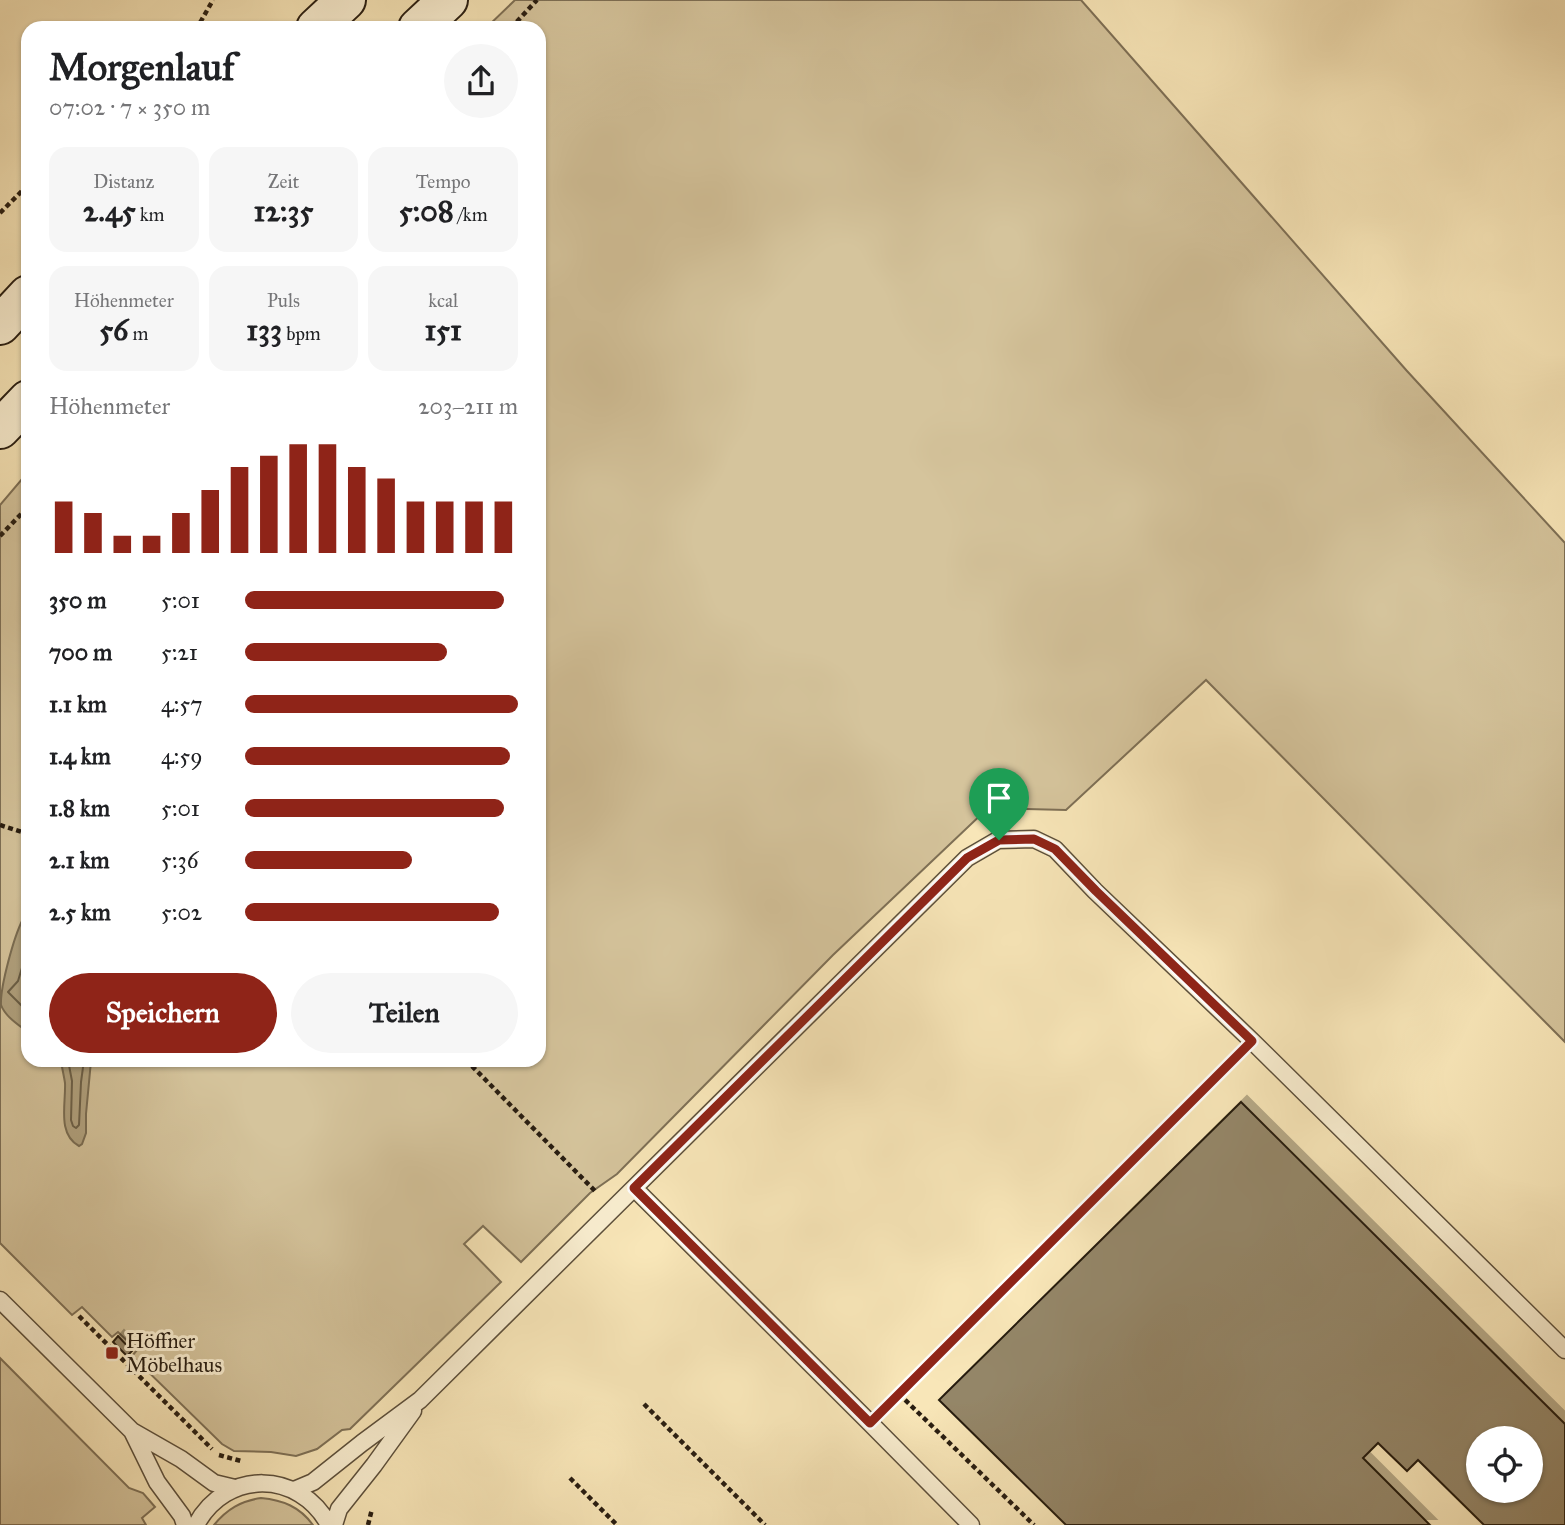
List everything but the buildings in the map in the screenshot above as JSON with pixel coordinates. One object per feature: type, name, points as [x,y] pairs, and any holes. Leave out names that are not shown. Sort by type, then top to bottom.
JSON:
[{"type":"main road","points":[[324,21],[346,0]]},
{"type":"main road","points":[[426,21],[449,0]]},
{"type":"main road","points":[[0,325],[21,302]]},
{"type":"main road","points":[[0,429],[21,407]]},
{"type":"lane","points":[[294,1490],[313,1482],[420,1400],[967,858],[999,840],[1034,839],[1055,849],[1565,1350]]},
{"type":"lane","points":[[634,1188],[971,1525]]},
{"type":"lane","points":[[0,1300],[132,1431],[181,1459],[214,1483],[235,1488]]},
{"type":"lane","points":[[196,1525],[207,1508],[219,1497],[235,1488],[264,1483],[294,1490],[310,1500],[332,1525],[339,1509],[420,1400]]},
{"type":"lane","points":[[132,1431],[158,1482],[182,1516],[185,1525]]},
{"type":"path","points":[[200,21],[213,0]]},
{"type":"path","points":[[517,21],[537,0]]},
{"type":"path","points":[[0,213],[21,192]]},
{"type":"path","points":[[0,536],[21,515]]},
{"type":"path","points":[[0,825],[21,832]]},
{"type":"path","points":[[870,1423],[1252,1041]]},
{"type":"path","points":[[473,1067],[614,1209]]},
{"type":"path","points":[[79,1316],[219,1455],[249,1463]]},
{"type":"path","points":[[899,1394],[1034,1525]]},
{"type":"path","points":[[644,1404],[765,1525]]},
{"type":"path","points":[[570,1478],[617,1525]]},
{"type":"shaded area","points":[[515,0],[1081,0],[1407,371],[1565,543],[1565,1042],[1206,680],[1066,810],[988,808],[833,955],[617,1174],[590,1193],[521,1262],[483,1226],[464,1244],[501,1282],[350,1429],[342,1430],[317,1449],[296,1456],[234,1451],[222,1444],[132,1356],[137,1350],[118,1332],[112,1337],[82,1307],[72,1315],[0,1243],[0,505],[21,480],[21,1067],[546,1067],[546,21],[493,21]]},
{"type":"shaded area","points":[[0,1358],[129,1488],[143,1493],[155,1507],[142,1518],[146,1525],[0,1525]]},
{"type":"shaded area","points":[[261,1498],[290,1506],[302,1513],[313,1525],[214,1525],[235,1507]]},
{"type":"water","points":[[21,924],[21,1027],[9,1017],[1,1005],[8,962]]},
{"type":"water","points":[[62,1067],[90,1067],[86,1133],[79,1146],[72,1141],[65,1126],[65,1083]]},
{"type":"place","name":"Höffner Möbelhaus","points":[[112,1353]]},
{"type":"route","points":[[1034,839],[1055,849],[1252,1041],[870,1423],[634,1188],[967,858],[999,840],[1034,839]]}]
